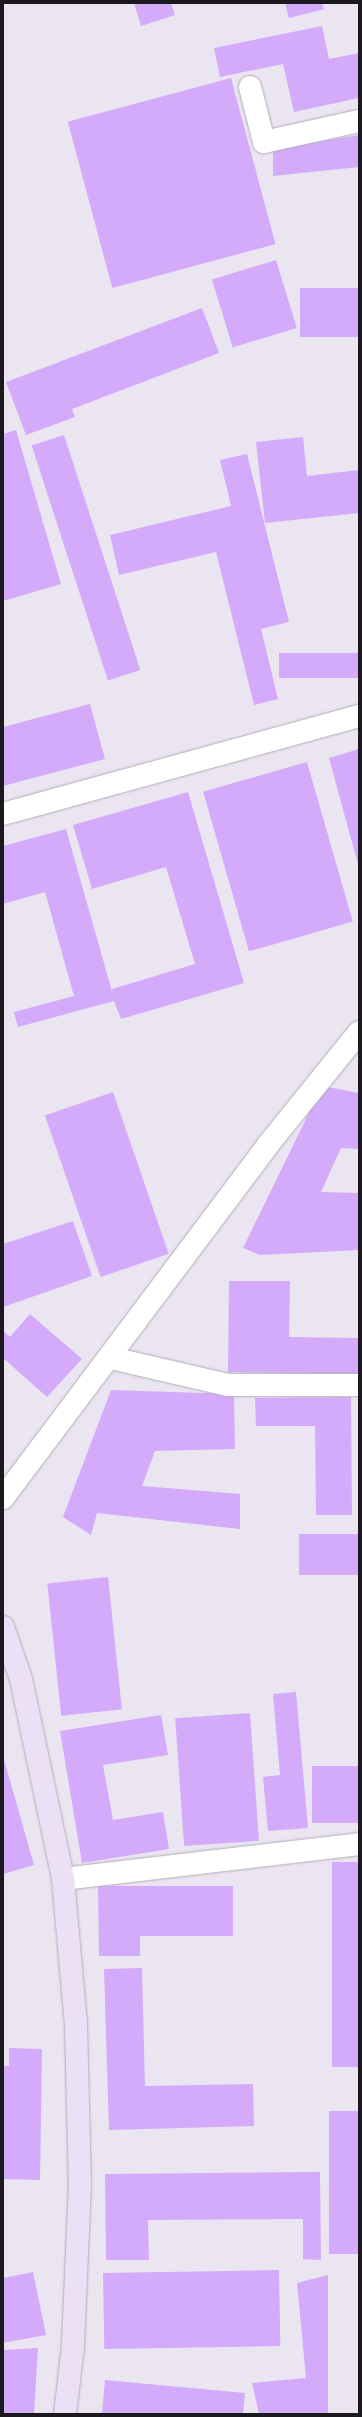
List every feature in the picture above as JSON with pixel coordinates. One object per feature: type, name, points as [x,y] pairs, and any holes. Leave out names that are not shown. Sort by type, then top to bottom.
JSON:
[{"type":"street","points":[[250,88],[264,142],[359,121]]},
{"type":"street","points":[[3,814],[359,716]]},
{"type":"street","points":[[3,1498],[111,1358],[267,1146],[359,1032]]},
{"type":"street","points":[[111,1358],[228,1385],[359,1384]]},
{"type":"street","points":[[3,1627],[22,1680],[63,1879],[76,2024],[80,2184],[73,2346],[65,2414]]},
{"type":"street","points":[[63,1879],[359,1844]]},
{"type":"building","points":[[134,3],[171,3],[175,15],[141,26]]},
{"type":"building","points":[[285,3],[322,3],[324,9],[289,18]]},
{"type":"building","points":[[322,26],[329,59],[359,53],[359,98],[294,112],[283,64],[220,77],[214,48]]},
{"type":"building","points":[[231,78],[276,244],[112,288],[68,122]]},
{"type":"building","points":[[359,135],[359,167],[273,176],[273,149]]},
{"type":"building","points":[[276,260],[297,328],[233,347],[212,280]]},
{"type":"building","points":[[300,288],[359,288],[359,337],[300,337]]},
{"type":"building","points":[[202,308],[219,353],[72,409],[75,417],[26,435],[6,382]]},
{"type":"building","points":[[16,430],[61,584],[3,601],[3,434]]},
{"type":"building","points":[[64,435],[140,670],[108,680],[32,446]]},
{"type":"building","points":[[303,437],[307,476],[359,470],[359,513],[265,523],[256,442]]},
{"type":"building","points":[[247,454],[289,622],[261,629],[278,699],[254,705],[216,552],[119,575],[110,535],[231,506],[220,460]]},
{"type":"building","points":[[279,653],[359,653],[359,678],[279,678]]},
{"type":"building","points":[[90,704],[105,759],[3,786],[3,727]]},
{"type":"building","points":[[359,749],[359,868],[329,758]]},
{"type":"building","points":[[307,762],[353,922],[249,951],[203,792]]},
{"type":"building","points":[[188,792],[244,983],[121,1019],[114,1001],[18,1027],[14,1012],[74,996],[45,892],[3,904],[3,846],[66,829],[113,995],[112,989],[195,964],[166,867],[92,889],[73,825]]},
{"type":"building","points":[[322,1086],[359,1093],[359,1149],[341,1148],[321,1192],[359,1193],[359,1250],[260,1255],[243,1248]]},
{"type":"building","points":[[113,1092],[169,1254],[101,1277],[45,1115]]},
{"type":"building","points":[[73,1221],[92,1276],[3,1307],[3,1244]]},
{"type":"building","points":[[229,1281],[290,1281],[289,1337],[359,1338],[359,1375],[228,1372]]},
{"type":"building","points":[[30,1314],[82,1359],[47,1397],[3,1358],[3,1331],[10,1337]]},
{"type":"building","points":[[111,1390],[234,1394],[235,1449],[155,1451],[142,1486],[240,1494],[240,1529],[97,1513],[91,1535],[63,1517]]},
{"type":"building","points":[[351,1397],[352,1515],[316,1515],[315,1426],[256,1426],[255,1398]]},
{"type":"building","points":[[299,1534],[359,1534],[359,1575],[299,1575]]},
{"type":"building","points":[[108,1577],[122,1709],[61,1716],[47,1583]]},
{"type":"building","points":[[296,1692],[308,1828],[268,1831],[263,1777],[280,1775],[273,1694]]},
{"type":"building","points":[[250,1713],[259,1841],[184,1846],[175,1718]]},
{"type":"building","points":[[161,1715],[168,1755],[103,1765],[113,1820],[163,1812],[169,1849],[82,1863],[60,1731]]},
{"type":"building","points":[[3,1756],[34,1865],[3,1874]]},
{"type":"building","points":[[312,1766],[359,1766],[359,1823],[312,1823]]},
{"type":"building","points":[[332,1862],[359,1862],[359,2067],[332,2067]]},
{"type":"building","points":[[98,1886],[233,1886],[233,1936],[140,1936],[140,1956],[99,1956]]},
{"type":"building","points":[[142,1968],[145,2086],[253,2084],[254,2126],[109,2130],[104,1969]]},
{"type":"building","points":[[9,2048],[42,2049],[40,2180],[3,2179],[3,2066],[9,2066]]},
{"type":"building","points":[[329,2111],[359,2111],[359,2254],[329,2254]]},
{"type":"building","points":[[320,2172],[321,2260],[303,2259],[303,2219],[148,2220],[149,2260],[106,2260],[105,2174]]},
{"type":"building","points":[[279,2270],[280,2346],[104,2349],[103,2273]]},
{"type":"building","points":[[33,2272],[46,2335],[3,2343],[3,2278]]},
{"type":"building","points":[[328,2275],[328,2414],[259,2414],[252,2383],[306,2378],[297,2283]]},
{"type":"building","points":[[38,2348],[34,2414],[3,2414],[3,2350]]},
{"type":"building","points":[[105,2380],[245,2393],[243,2414],[102,2414]]}]
